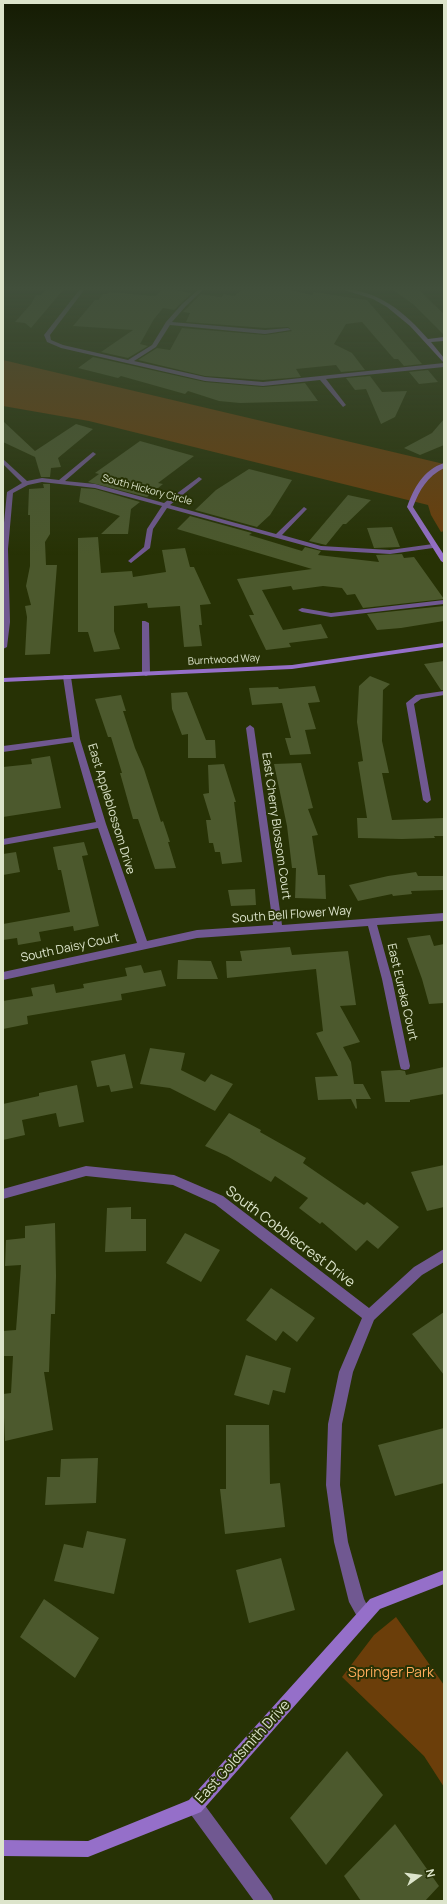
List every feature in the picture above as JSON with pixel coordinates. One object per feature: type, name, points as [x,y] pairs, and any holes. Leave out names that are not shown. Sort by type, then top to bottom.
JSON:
[{"type":"street","points":[[200,378],[226,382],[263,384],[322,378],[342,405]]},
{"type":"street","points":[[60,482],[93,454]]},
{"type":"street","points":[[3,461],[26,483]]},
{"type":"street","points":[[444,466],[430,472],[417,486],[410,507],[433,546],[444,561]]},
{"type":"street","points":[[131,561],[147,548],[150,529],[166,505],[199,479]]},
{"type":"street","name":"South Hickory Circle","points":[[3,647],[6,492],[26,483],[42,480],[95,486],[321,548],[365,552],[390,552],[433,546]]},
{"type":"street","points":[[278,536],[304,509]]},
{"type":"street","points":[[302,610],[331,615],[444,602]]},
{"type":"street","points":[[145,623],[146,674]]},
{"type":"street","name":"Burntwood Way","points":[[3,680],[292,667],[444,645]]},
{"type":"street","name":"East Appleblossom Drive","points":[[67,677],[76,739],[101,824],[143,946]]},
{"type":"street","points":[[427,800],[410,703],[419,697],[444,693]]},
{"type":"street","name":"East Cherry Blossom Court","points":[[250,728],[278,928]]},
{"type":"street","points":[[3,749],[76,739]]},
{"type":"street","points":[[3,842],[101,824]]},
{"type":"street","name":"South Bell Flower Way","points":[[143,946],[197,934],[444,917]]},
{"type":"street","name":"East Eureka Court","points":[[372,923],[387,979],[405,1066]]},
{"type":"street","name":"South Daisy Court","points":[[3,976],[143,946]]},
{"type":"street","name":"South Cobblecrest Drive","points":[[3,1194],[86,1172],[174,1180],[219,1200],[369,1316]]},
{"type":"street","points":[[364,1615],[357,1602],[341,1542],[333,1485],[335,1424],[346,1372],[369,1316],[418,1271],[444,1255]]},
{"type":"street","name":"East Goldsmith Drive","points":[[3,1848],[88,1849],[195,1806],[375,1604],[444,1577]]},
{"type":"street","points":[[195,1806],[265,1901]]},
{"type":"green space","points":[[3,378],[79,378],[444,464],[444,531],[441,532],[431,515],[428,505],[89,421],[3,406]]},
{"type":"green space","name":"Springer Park","points":[[396,1617],[444,1685],[444,1787],[424,1756],[342,1677],[374,1635]]},
{"type":"building","points":[[128,378],[186,378],[205,382],[263,387],[305,383],[318,401],[240,403],[219,401],[188,391],[185,394]]},
{"type":"building","points":[[232,378],[290,378],[263,380]]},
{"type":"building","points":[[346,378],[371,378],[382,392],[407,391],[395,417],[381,424],[366,389],[355,390]]},
{"type":"building","points":[[414,378],[435,378],[438,382],[419,384]]},
{"type":"building","points":[[444,419],[444,445],[420,455],[404,448],[432,433]]},
{"type":"building","points":[[3,421],[35,451],[76,424],[93,429],[58,458],[61,467],[51,468],[50,477],[41,477],[35,457],[3,442]]},
{"type":"building","points":[[140,441],[194,456],[158,483],[163,484],[147,497],[88,482],[99,474],[95,473]]},
{"type":"building","points":[[249,469],[292,480],[270,515],[257,527],[195,510],[216,490]]},
{"type":"building","points":[[43,484],[50,484],[50,534],[45,542],[46,565],[57,565],[50,654],[25,655],[27,617],[25,606],[31,605],[26,586],[30,566],[30,515],[28,515],[29,489],[44,488]]},
{"type":"building","points":[[81,488],[95,489],[140,502],[131,509],[128,534],[101,534],[120,516],[79,502]]},
{"type":"building","points":[[348,495],[371,500],[346,524],[343,524],[326,545],[309,541]]},
{"type":"building","points":[[190,516],[252,533],[249,535],[302,551],[305,547],[321,551],[318,555],[379,562],[376,555],[402,554],[404,558],[414,557],[444,599],[363,608],[355,594],[347,595],[342,588],[323,586],[293,590],[291,586],[262,590],[283,630],[321,624],[328,638],[289,643],[291,647],[266,650],[249,615],[254,615],[237,579],[312,569],[177,529]]},
{"type":"building","points":[[392,527],[400,547],[374,548],[367,528]]},
{"type":"building","points":[[98,537],[101,573],[132,571],[133,577],[166,572],[162,550],[185,548],[190,567],[194,567],[211,604],[200,605],[202,625],[199,625],[202,646],[184,647],[180,606],[148,608],[147,603],[114,606],[114,631],[120,649],[94,652],[88,632],[78,632],[78,538]]},
{"type":"building","points":[[444,606],[444,621],[401,628],[377,630],[367,614]]},
{"type":"building","points":[[444,661],[444,690],[441,690],[424,664]]},
{"type":"building","points":[[370,676],[390,684],[383,690],[382,741],[389,773],[382,773],[392,820],[444,818],[444,836],[434,836],[435,838],[402,839],[358,838],[357,818],[367,818],[358,762],[363,761],[357,722],[359,686]]},
{"type":"building","points":[[315,686],[320,702],[308,703],[316,729],[305,730],[311,754],[290,755],[285,738],[291,738],[282,703],[252,705],[249,688],[278,687],[279,689]]},
{"type":"building","points":[[187,692],[206,740],[215,740],[216,758],[188,758],[188,734],[182,735],[172,709],[171,693]]},
{"type":"building","points":[[121,695],[126,711],[123,711],[161,822],[163,821],[176,868],[155,869],[138,819],[133,819],[120,773],[122,773],[111,737],[108,737],[95,699]]},
{"type":"building","points":[[50,756],[61,808],[3,817],[3,767],[32,764],[31,759]]},
{"type":"building","points":[[301,763],[313,808],[308,809],[318,835],[312,836],[318,875],[325,875],[326,899],[295,898],[296,868],[292,868],[287,826],[274,764]]},
{"type":"building","points":[[224,764],[236,802],[234,802],[242,862],[222,864],[220,852],[215,852],[213,843],[209,843],[206,820],[211,820],[203,794],[209,793],[208,765]]},
{"type":"building","points":[[84,842],[88,855],[82,856],[99,926],[74,931],[73,926],[39,932],[41,941],[18,945],[17,938],[3,940],[3,924],[70,912],[61,870],[58,870],[53,847]]},
{"type":"building","points":[[16,852],[20,872],[3,875],[3,854]]},
{"type":"building","points":[[416,872],[418,876],[444,876],[444,890],[411,891],[412,894],[393,896],[392,894],[358,901],[349,885],[388,876]]},
{"type":"building","points":[[255,889],[256,905],[231,906],[228,890]]},
{"type":"building","points":[[430,935],[434,946],[444,944],[444,1003],[429,1004],[422,979],[407,938]]},
{"type":"building","points":[[290,947],[292,955],[348,951],[356,1005],[340,1006],[360,1042],[343,1047],[351,1062],[354,1084],[363,1084],[371,1099],[356,1099],[356,1109],[351,1099],[318,1100],[315,1077],[338,1076],[316,1033],[323,1031],[316,969],[227,978],[226,961],[242,961],[240,951]]},
{"type":"building","points":[[178,960],[211,961],[218,979],[177,979]]},
{"type":"building","points":[[141,965],[144,973],[161,970],[166,986],[121,994],[122,1000],[27,1016],[28,1024],[3,1029],[3,1001],[33,996],[31,988],[54,984],[56,993],[84,988],[83,984],[127,976],[125,968]]},
{"type":"building","points":[[150,1048],[185,1053],[181,1070],[205,1082],[211,1074],[233,1084],[215,1111],[170,1088],[140,1084]]},
{"type":"building","points":[[125,1054],[133,1088],[111,1092],[109,1085],[97,1087],[91,1061]]},
{"type":"building","points":[[444,1067],[444,1094],[410,1100],[410,1102],[385,1102],[381,1071],[400,1070],[405,1071],[406,1075]]},
{"type":"building","points":[[77,1085],[84,1122],[59,1127],[56,1113],[22,1120],[25,1135],[3,1140],[3,1104],[39,1096],[39,1093]]},
{"type":"building","points":[[229,1113],[261,1130],[260,1132],[306,1158],[303,1163],[364,1205],[367,1202],[399,1227],[378,1249],[367,1240],[356,1251],[322,1222],[320,1224],[299,1208],[308,1198],[275,1176],[271,1182],[227,1156],[205,1146]]},
{"type":"building","points":[[444,1165],[444,1207],[427,1211],[411,1172]]},
{"type":"building","points":[[131,1207],[131,1219],[146,1219],[146,1251],[105,1252],[107,1208]]},
{"type":"building","points":[[55,1223],[55,1314],[51,1314],[49,1372],[44,1372],[53,1430],[5,1441],[3,1394],[11,1393],[13,1356],[3,1356],[3,1331],[16,1330],[21,1265],[5,1266],[6,1240],[25,1238],[25,1226]]},
{"type":"building","points":[[185,1233],[220,1250],[201,1282],[166,1263]]},
{"type":"building","points":[[271,1288],[315,1318],[297,1342],[283,1331],[276,1341],[246,1320]]},
{"type":"building","points":[[444,1312],[444,1375],[412,1334]]},
{"type":"building","points":[[246,1355],[291,1368],[285,1393],[273,1390],[269,1405],[234,1395]]},
{"type":"building","points":[[226,1425],[269,1425],[270,1484],[280,1483],[285,1527],[225,1534],[220,1489],[226,1489]]},
{"type":"building","points":[[444,1428],[444,1483],[395,1496],[378,1445]]},
{"type":"building","points":[[98,1458],[96,1503],[45,1505],[47,1477],[60,1477],[61,1459]]},
{"type":"building","points":[[87,1531],[126,1539],[114,1594],[54,1581],[64,1544],[83,1548]]},
{"type":"building","points":[[281,1558],[295,1610],[249,1623],[236,1570]]},
{"type":"building","points":[[44,1599],[99,1638],[75,1678],[20,1637]]},
{"type":"building","points":[[347,1751],[383,1795],[326,1865],[290,1818]]},
{"type":"building","points":[[395,1824],[439,1886],[425,1901],[361,1901],[344,1876]]}]
